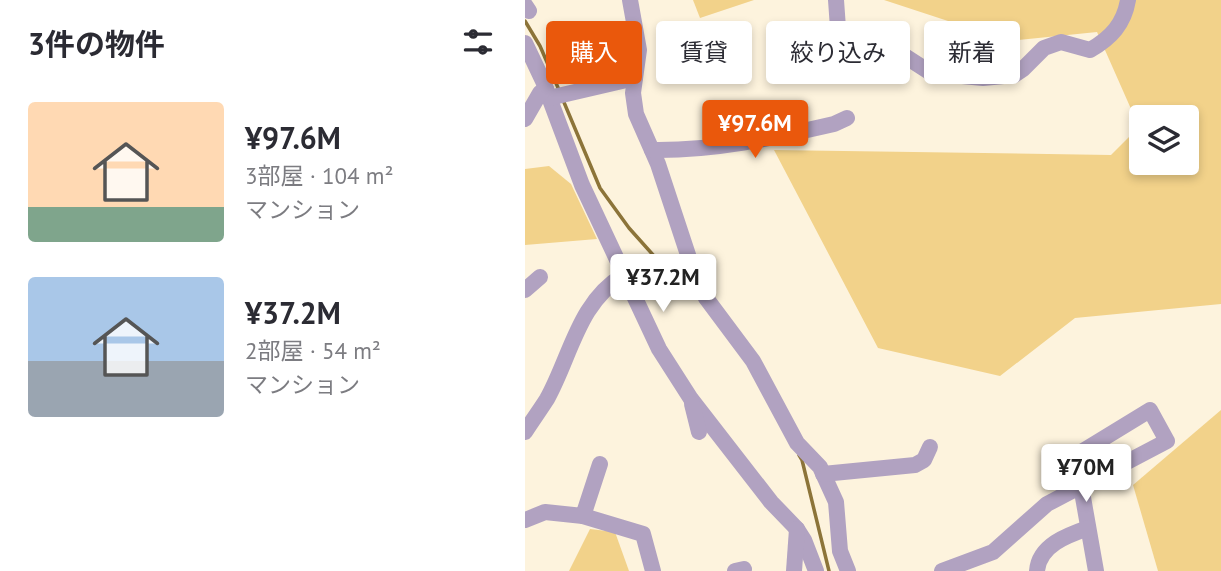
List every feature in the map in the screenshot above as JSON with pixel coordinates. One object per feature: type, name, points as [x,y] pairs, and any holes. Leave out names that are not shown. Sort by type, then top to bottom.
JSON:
[{"type":"street","points":[[629,0],[633,21]]},
{"type":"street","points":[[836,0],[838,21]]},
{"type":"street","points":[[910,59],[931,73],[983,78],[1004,77],[1023,69],[1044,48],[1061,42],[1090,50],[1109,39],[1122,20],[1128,0]]},
{"type":"street","points":[[525,43],[555,94],[582,185],[659,349],[691,399],[771,502],[797,528],[816,571]]},
{"type":"street","points":[[525,120],[540,93],[555,94],[605,84]]},
{"type":"street","points":[[634,84],[636,114],[652,150],[694,273],[706,299],[753,361],[797,443],[817,461],[836,502],[840,551],[848,571]]},
{"type":"street","points":[[652,150],[692,151],[715,148],[834,124],[847,118]]},
{"type":"street","points":[[525,432],[547,398],[569,346],[591,305],[609,284],[624,275]]},
{"type":"street","points":[[525,290],[540,276]]},
{"type":"street","points":[[691,399],[699,432]]},
{"type":"street","points":[[942,571],[993,552],[1047,504],[1081,486],[1167,441],[1150,410],[1078,454],[1081,486],[1096,571]]},
{"type":"street","points":[[823,474],[915,465],[924,460],[930,447]]},
{"type":"street","points":[[583,516],[600,464]]},
{"type":"street","points":[[525,520],[545,512],[583,516],[643,534],[653,571]]},
{"type":"street","points":[[795,571],[797,528]]},
{"type":"street","points":[[1037,571],[1038,564],[1056,540],[1088,528]]},
{"type":"shaded area","points":[[693,0],[754,0],[700,18]]},
{"type":"shaded area","points":[[884,0],[1221,0],[1221,304],[1075,318],[1000,376],[878,348],[774,150],[1111,155],[1129,137],[1129,175],[1199,175],[1199,105],[1129,105],[1097,32],[1020,40],[1020,21],[948,21]]},
{"type":"shaded area","points":[[549,166],[571,184],[597,239],[525,245],[525,169]]},
{"type":"shaded area","points":[[1221,410],[1221,571],[1158,571],[1133,485]]},
{"type":"shaded area","points":[[590,529],[615,532],[629,571],[569,571]]},
{"type":"waterway","points":[[525,21],[540,46],[559,90]]},
{"type":"waterway","points":[[563,100],[600,188],[629,228],[654,256],[684,278],[697,295]]},
{"type":"waterway","points":[[799,455],[829,571]]}]
